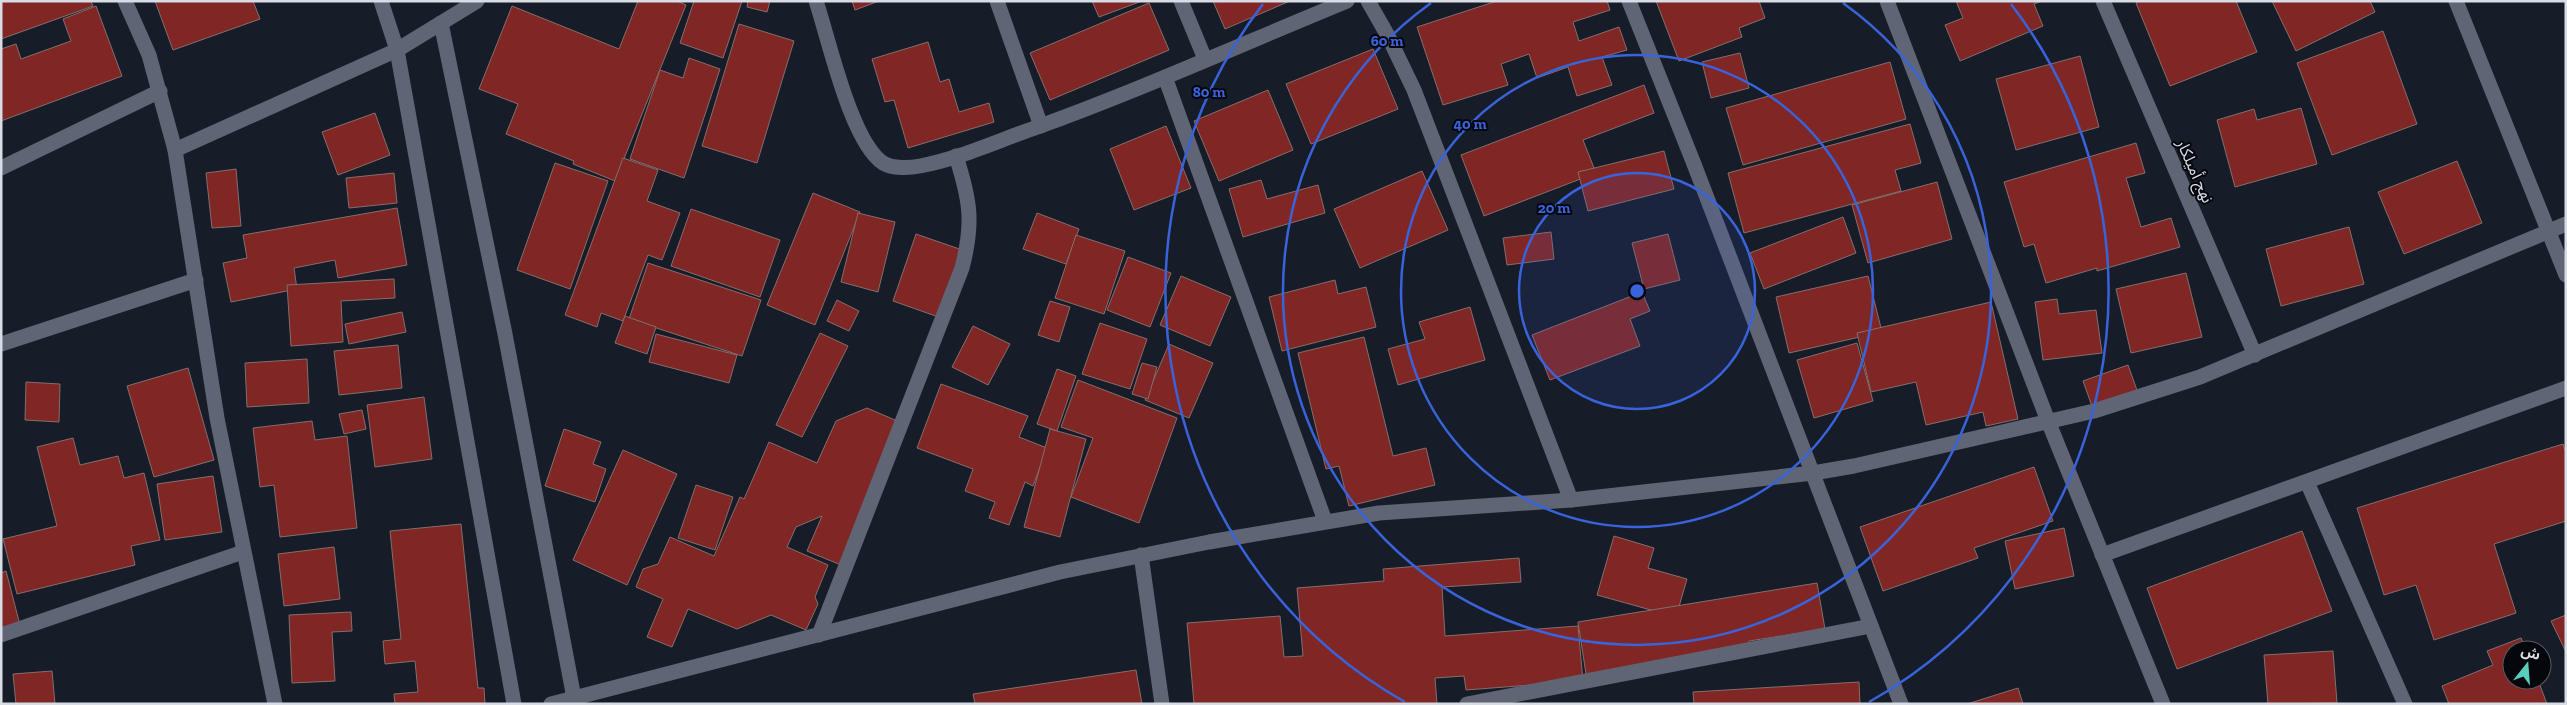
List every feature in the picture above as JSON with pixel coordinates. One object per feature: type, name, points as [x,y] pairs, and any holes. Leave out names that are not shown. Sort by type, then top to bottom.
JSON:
[{"type":"street","points":[[125,1],[149,55],[175,150],[217,418],[275,704]]},
{"type":"street","points":[[381,1],[396,50],[514,704]]},
{"type":"street","points":[[175,150],[396,50],[477,1]]},
{"type":"street","points":[[816,1],[856,129],[869,150],[885,164],[900,167],[920,166],[956,156],[1041,126],[1165,77],[1347,1]]},
{"type":"street","points":[[997,1],[1041,126]]},
{"type":"street","points":[[1181,1],[1205,59]]},
{"type":"street","points":[[1368,1],[1388,36],[1414,90],[1571,500]]},
{"type":"street","points":[[1629,1],[1814,473],[1902,704]]},
{"type":"street","points":[[1887,1],[2048,421],[2163,704]]},
{"type":"street","name":"نهج أميلكار","points":[[2103,1],[2255,355]]},
{"type":"street","points":[[2456,1],[2566,275]]},
{"type":"street","points":[[441,23],[505,334],[574,698]]},
{"type":"street","points":[[1165,77],[1325,521]]},
{"type":"street","points":[[1,168],[160,91]]},
{"type":"street","points":[[818,635],[962,268],[971,229],[966,188],[956,156]]},
{"type":"street","points":[[551,704],[1060,572],[1141,555],[1325,521],[1379,513],[1571,500],[1814,473],[1854,466],[2094,411],[2149,394],[2255,355],[2566,224]]},
{"type":"street","points":[[1,344],[196,280]]},
{"type":"street","points":[[2102,555],[2566,388]]},
{"type":"street","points":[[2307,482],[2405,704]]},
{"type":"street","points":[[1,635],[243,552]]},
{"type":"street","points":[[1141,555],[1162,704]]},
{"type":"street","points":[[1467,704],[1871,626]]},
{"type":"building","points":[[1,1],[91,1],[93,6],[1,39]]},
{"type":"building","points":[[155,1],[253,1],[260,19],[173,50]]},
{"type":"building","points":[[638,1],[677,1],[686,5],[615,181],[573,164],[574,161],[506,134],[518,104],[479,89],[512,6],[619,49]]},
{"type":"building","points":[[694,1],[742,1],[723,58],[680,43]]},
{"type":"building","points":[[748,1],[770,1],[767,12],[747,7]]},
{"type":"building","points":[[852,1],[879,1],[855,10]]},
{"type":"building","points":[[1092,1],[1142,1],[1099,17]]},
{"type":"building","points":[[1213,1],[1290,1],[1225,29]]},
{"type":"building","points":[[1497,1],[1607,1],[1610,10],[1573,22],[1579,41],[1619,27],[1627,50],[1602,57],[1612,85],[1577,96],[1568,67],[1537,78],[1529,54],[1501,64],[1508,85],[1443,105],[1417,27]]},
{"type":"building","points":[[1656,1],[1759,1],[1765,18],[1739,28],[1742,37],[1679,61]]},
{"type":"building","points":[[1956,1],[2042,1],[2034,4],[2043,26],[1960,61],[1945,25],[1963,18]]},
{"type":"building","points":[[2140,1],[2236,1],[2257,52],[2170,86],[2136,3]]},
{"type":"building","points":[[2272,1],[2370,1],[2375,12],[2296,51]]},
{"type":"building","points":[[1149,3],[1169,50],[1050,100],[1030,53]]},
{"type":"building","points":[[96,6],[122,76],[1,121],[1,49],[16,44],[21,59],[71,41],[63,19]]},
{"type":"building","points":[[739,24],[794,41],[757,163],[702,146]]},
{"type":"building","points":[[2383,31],[2417,124],[2332,155],[2297,63]]},
{"type":"building","points":[[928,42],[940,82],[949,79],[959,112],[989,103],[994,122],[908,148],[894,100],[885,102],[872,59]]},
{"type":"building","points":[[1373,49],[1398,109],[1311,144],[1286,84]]},
{"type":"building","points":[[1740,53],[1749,88],[1711,98],[1702,62]]},
{"type":"building","points":[[2080,56],[2099,127],[2016,150],[1996,79]]},
{"type":"building","points":[[689,58],[720,69],[684,178],[630,159],[660,70],[683,78]]},
{"type":"building","points":[[1890,62],[1906,119],[1743,165],[1726,108]]},
{"type":"building","points":[[1644,85],[1654,113],[1583,140],[1596,173],[1484,216],[1461,155]]},
{"type":"building","points":[[1268,90],[1293,150],[1219,181],[1194,121]]},
{"type":"building","points":[[2301,108],[2317,164],[2235,187],[2217,120],[2254,109],[2257,120]]},
{"type":"building","points":[[375,113],[390,155],[338,175],[322,132]]},
{"type":"building","points":[[1910,124],[1921,163],[1895,170],[1901,191],[1744,233],[1728,173]]},
{"type":"building","points":[[1166,126],[1191,188],[1134,210],[1110,149]]},
{"type":"building","points":[[2136,143],[2145,173],[2126,178],[2141,227],[2171,218],[2180,247],[2097,271],[2097,268],[2046,283],[2034,244],[2024,247],[2004,182]]},
{"type":"building","points":[[1664,151],[1674,189],[1588,211],[1578,172]]},
{"type":"building","points":[[623,158],[658,170],[647,201],[680,213],[662,260],[648,255],[623,321],[601,313],[597,327],[565,315]]},
{"type":"building","points":[[2457,161],[2482,223],[2404,254],[2378,192]]},
{"type":"building","points":[[555,163],[608,181],[570,289],[517,270]]},
{"type":"building","points":[[236,169],[241,226],[212,228],[206,173]]},
{"type":"building","points":[[1422,171],[1448,230],[1360,268],[1334,209]]},
{"type":"building","points":[[394,173],[397,203],[349,208],[346,178]]},
{"type":"building","points":[[1261,180],[1267,199],[1318,185],[1325,213],[1243,237],[1229,189]]},
{"type":"building","points":[[1937,182],[1952,239],[1868,263],[1852,205]]},
{"type":"building","points":[[813,193],[860,212],[815,325],[767,305]]},
{"type":"building","points":[[397,208],[407,265],[338,278],[335,260],[294,268],[297,289],[231,302],[223,263],[247,258],[243,235]]},
{"type":"building","points":[[691,209],[780,240],[760,297],[671,266]]},
{"type":"building","points":[[858,213],[895,222],[878,292],[841,282]]},
{"type":"building","points":[[1037,213],[1079,229],[1066,264],[1023,249]]},
{"type":"building","points":[[1843,217],[1856,253],[1764,289],[1750,253]]},
{"type":"building","points":[[2349,227],[2364,284],[2281,306],[2266,249]]},
{"type":"building","points":[[1551,232],[1554,259],[1507,265],[1503,238]]},
{"type":"building","points":[[916,234],[971,253],[947,320],[893,301]]},
{"type":"building","points":[[1668,234],[1680,280],[1644,289],[1632,243]]},
{"type":"building","points":[[1076,235],[1125,251],[1104,314],[1055,298]]},
{"type":"building","points":[[1128,257],[1171,273],[1150,327],[1107,310]]},
{"type":"building","points":[[648,263],[761,300],[742,356],[629,319]]},
{"type":"building","points":[[2186,273],[2202,337],[2131,353],[2116,289]]},
{"type":"building","points":[[1181,276],[1231,297],[1210,346],[1160,325]]},
{"type":"building","points":[[1868,276],[1882,332],[1789,353],[1776,297]]},
{"type":"building","points":[[394,279],[395,298],[341,301],[343,342],[291,346],[287,285]]},
{"type":"building","points":[[1335,280],[1338,294],[1366,287],[1376,327],[1282,351],[1269,297]]},
{"type":"building","points":[[1642,292],[1650,311],[1630,319],[1640,346],[1550,380],[1532,335]]},
{"type":"building","points":[[2057,299],[2059,314],[2096,310],[2102,353],[2043,360],[2035,302]]},
{"type":"building","points":[[837,300],[859,311],[849,331],[827,321]]},
{"type":"building","points":[[1050,301],[1070,307],[1059,342],[1038,335]]},
{"type":"building","points":[[1991,302],[2018,419],[1986,426],[1983,412],[1926,425],[1916,382],[1871,392],[1857,333]]},
{"type":"building","points":[[1470,307],[1485,360],[1398,385],[1388,349],[1425,339],[1419,322]]},
{"type":"building","points":[[402,312],[406,332],[349,344],[345,324]]},
{"type":"building","points":[[625,316],[656,327],[647,354],[615,343]]},
{"type":"building","points":[[1100,323],[1147,339],[1130,389],[1082,374]]},
{"type":"building","points":[[973,326],[1010,344],[988,385],[952,367]]},
{"type":"building","points":[[820,333],[848,346],[802,437],[776,425]]},
{"type":"building","points":[[656,334],[737,355],[729,383],[649,362]]},
{"type":"building","points":[[1364,337],[1393,456],[1426,448],[1435,485],[1349,506],[1339,466],[1326,469],[1298,353]]},
{"type":"building","points":[[1857,343],[1873,401],[1814,418],[1797,360]]},
{"type":"building","points":[[1169,344],[1213,363],[1189,418],[1145,400]]},
{"type":"building","points":[[398,345],[402,388],[339,395],[334,351]]},
{"type":"building","points":[[307,359],[309,403],[247,407],[245,363]]},
{"type":"building","points":[[1142,363],[1157,367],[1148,399],[1132,394]]},
{"type":"building","points":[[2128,365],[2138,393],[2093,409],[2083,381]]},
{"type":"building","points":[[188,368],[214,460],[154,477],[127,386]]},
{"type":"building","points":[[1057,369],[1076,376],[1057,431],[1037,424]]},
{"type":"building","points":[[1078,380],[1177,418],[1139,523],[1071,497],[1093,438],[1061,427]]},
{"type":"building","points":[[26,382],[60,384],[59,422],[25,420]]},
{"type":"building","points":[[941,384],[1028,416],[1019,437],[1047,448],[1033,486],[1025,482],[1009,525],[989,518],[995,502],[965,491],[973,469],[917,448]]},
{"type":"building","points":[[424,397],[432,459],[375,467],[367,405]]},
{"type":"building","points":[[867,408],[902,423],[841,565],[807,551],[822,516],[796,527],[787,547],[828,565],[815,597],[818,604],[806,630],[771,615],[737,629],[688,609],[672,647],[647,637],[663,599],[636,587],[643,569],[658,564],[670,537],[714,556],[740,497],[744,499],[769,442],[817,463],[836,421]]},
{"type":"building","points":[[362,410],[366,429],[344,434],[339,414]]},
{"type":"building","points":[[312,421],[315,440],[347,436],[357,528],[280,537],[274,485],[260,487],[253,428]]},
{"type":"building","points":[[564,429],[601,442],[593,464],[606,469],[595,502],[545,486]]},
{"type":"building","points":[[1050,429],[1086,439],[1060,537],[1024,527]]},
{"type":"building","points":[[73,438],[80,465],[118,456],[124,478],[144,473],[160,540],[131,546],[135,565],[17,594],[3,539],[57,526],[37,447]]},
{"type":"building","points":[[2563,444],[2566,453],[2566,521],[2494,544],[2516,613],[2434,640],[2416,585],[2384,595],[2357,508]]},
{"type":"building","points":[[623,450],[677,474],[627,585],[573,560]]},
{"type":"building","points":[[2034,467],[2053,521],[1974,548],[1978,558],[1883,591],[1860,527]]},
{"type":"building","points":[[213,476],[222,532],[165,540],[157,484]]},
{"type":"building","points":[[696,485],[733,497],[715,550],[678,538]]},
{"type":"building","points":[[461,524],[478,688],[484,688],[485,704],[395,704],[394,694],[418,692],[415,661],[385,664],[383,641],[401,639],[390,531]]},
{"type":"building","points":[[2064,528],[2074,576],[2015,589],[2005,541]]},
{"type":"building","points":[[2302,531],[2332,611],[2177,669],[2147,588]]},
{"type":"building","points":[[1614,536],[1654,548],[1648,568],[1687,579],[1676,617],[1597,595]]},
{"type":"building","points":[[334,547],[340,599],[284,606],[278,554]]},
{"type":"building","points":[[1519,558],[1521,582],[1442,587],[1445,636],[1578,626],[1583,681],[1466,690],[1464,676],[1435,678],[1437,704],[1194,704],[1187,623],[1280,616],[1284,657],[1303,656],[1297,588],[1384,581],[1383,569]]},
{"type":"building","points":[[6,571],[20,625],[1,630],[1,573]]},
{"type":"building","points":[[1817,583],[1825,629],[1749,641],[1750,647],[1586,674],[1578,622]]},
{"type":"building","points":[[351,612],[352,631],[332,632],[335,681],[292,683],[289,615]]},
{"type":"building","points":[[2566,615],[2566,652],[2551,621]]},
{"type":"building","points":[[2502,645],[2502,690],[2542,690],[2547,704],[2449,704],[2442,686],[2493,665],[2487,651]]},
{"type":"building","points":[[2333,651],[2337,703],[2268,704],[2264,655]]},
{"type":"building","points":[[1136,670],[1142,704],[975,704],[973,694]]},
{"type":"building","points":[[52,671],[55,704],[16,704],[13,674]]},
{"type":"building","points":[[1859,682],[1860,704],[1694,704],[1693,692]]},
{"type":"building","points":[[2018,688],[2023,704],[1967,704]]}]
